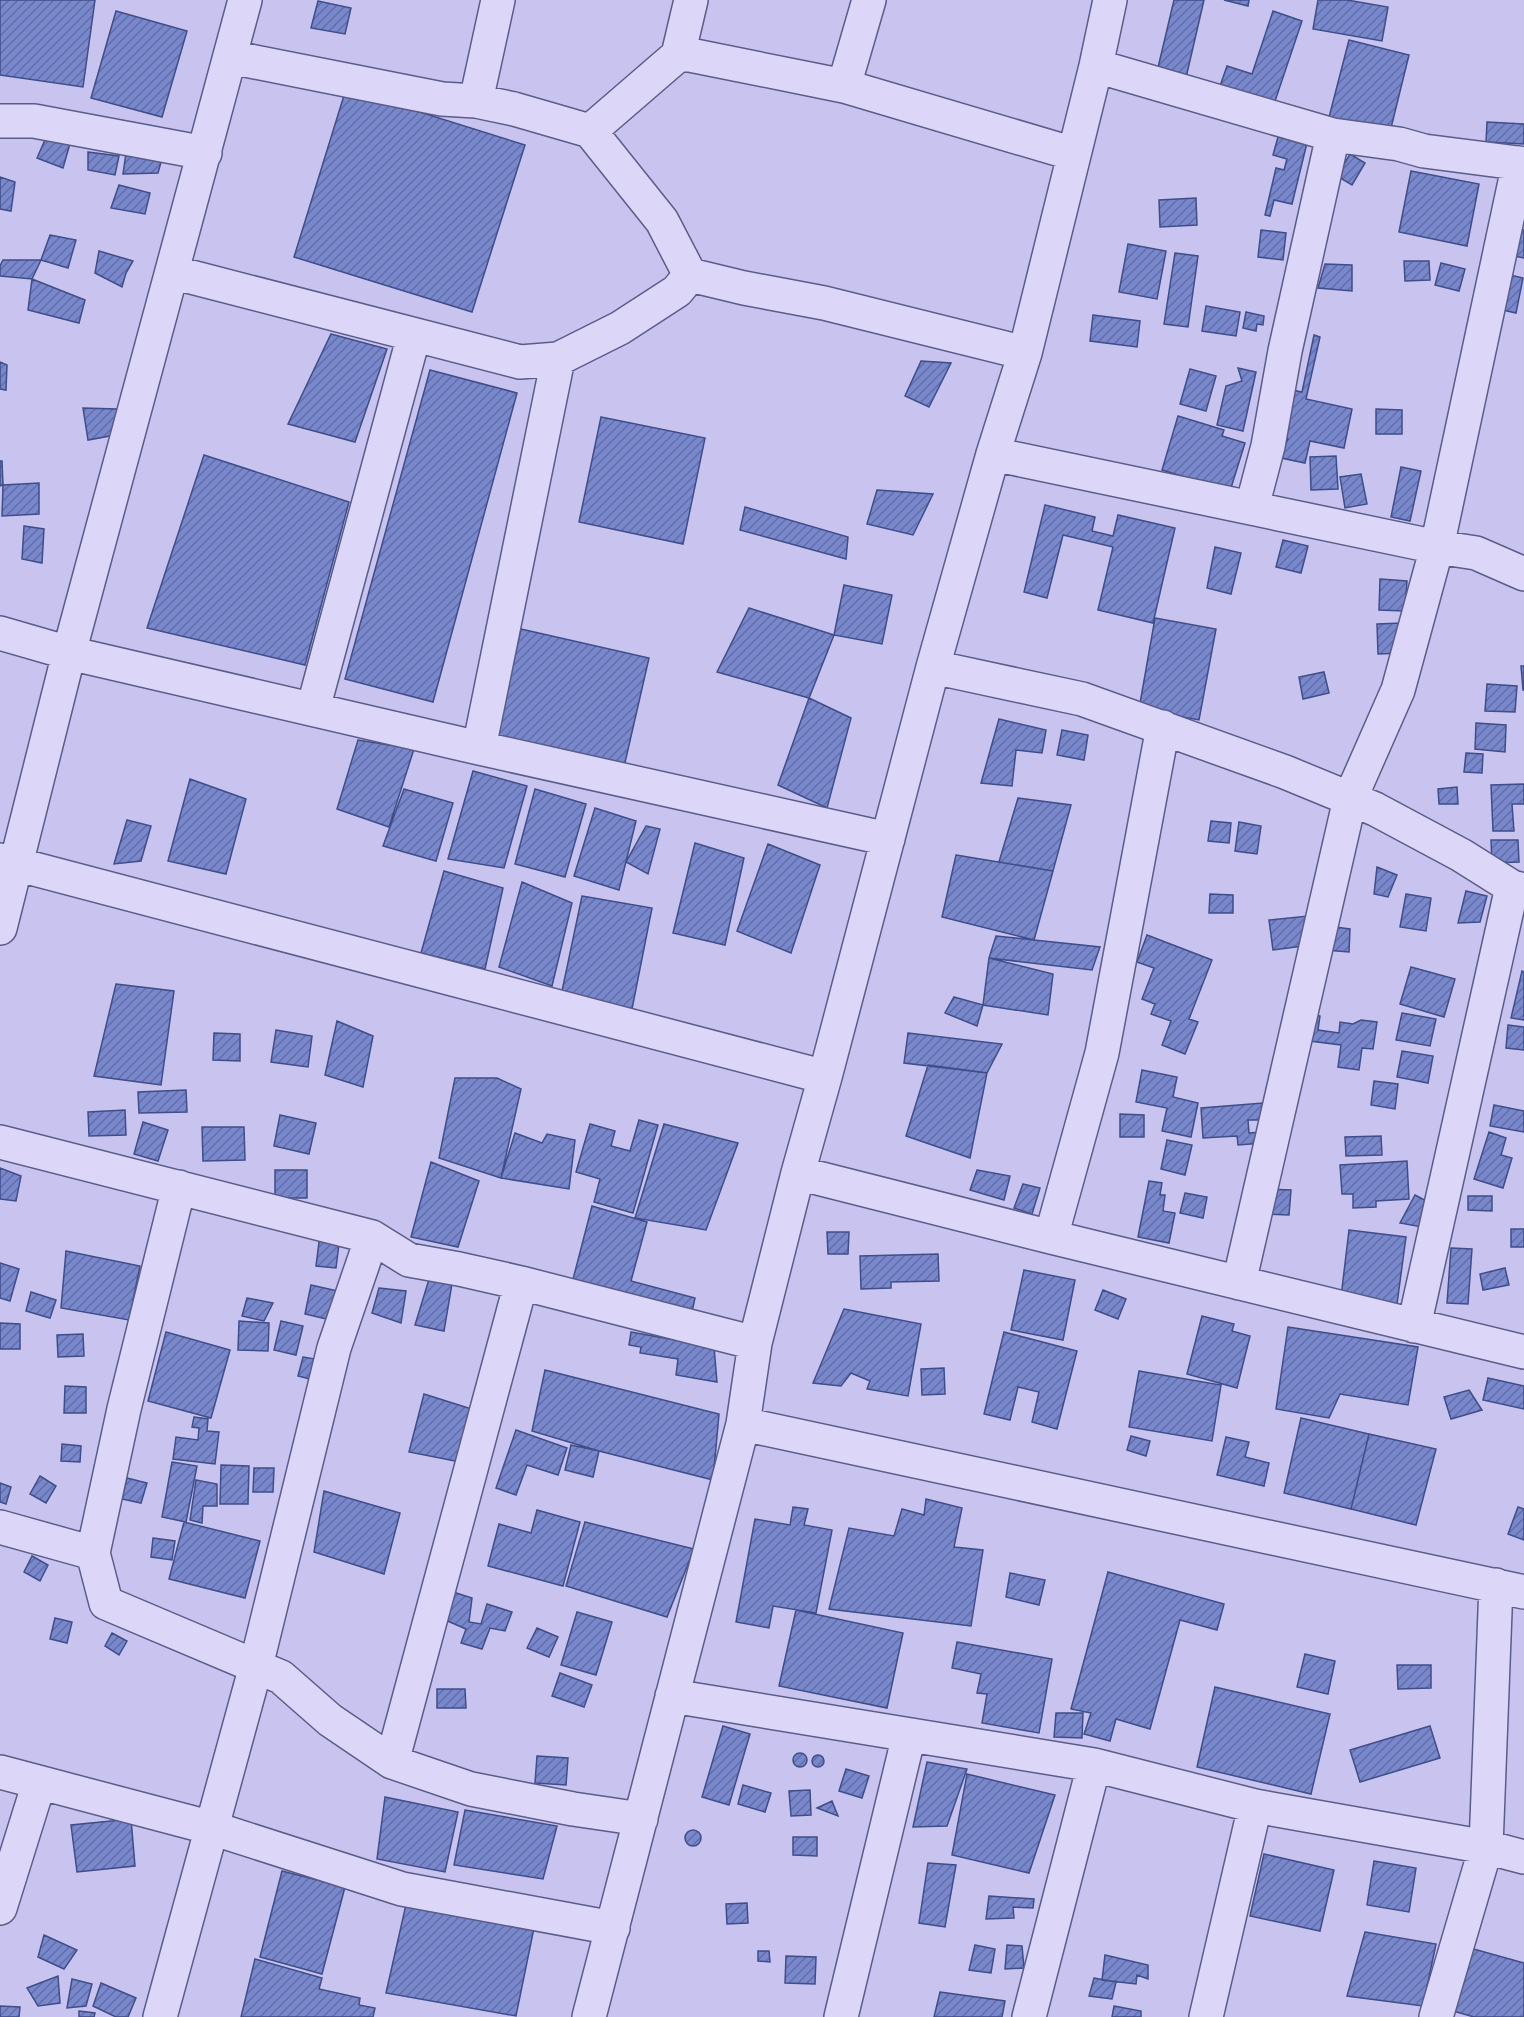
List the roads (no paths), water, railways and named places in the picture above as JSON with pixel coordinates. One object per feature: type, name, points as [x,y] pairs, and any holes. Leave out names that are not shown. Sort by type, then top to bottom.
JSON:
[{"type":"street","points":[[0,928],[8,862],[69,653],[245,0]]},
{"type":"street","points":[[476,101],[498,0]]},
{"type":"street","points":[[590,131],[678,55],[691,0]]},
{"type":"street","points":[[844,86],[869,0]]},
{"type":"street","points":[[589,2017],[614,1928],[743,1424],[755,1343],[798,1173],[933,667],[993,454],[1025,353],[1096,66],[1110,0]]},
{"type":"street","points":[[678,55],[690,55],[844,86],[1074,154]]},
{"type":"street","points":[[230,57],[442,99],[476,101],[514,109],[590,131],[662,220],[690,275],[824,303],[1025,353]]},
{"type":"street","points":[[1096,66],[1333,135],[1399,144],[1424,151],[1521,164],[1437,547],[1398,690],[1350,799],[1239,1282]]},
{"type":"street","points":[[0,121],[34,121],[205,153]]},
{"type":"street","points":[[1252,507],[1268,447],[1285,351],[1333,135]]},
{"type":"street","points":[[172,272],[520,362],[558,358],[620,328],[677,291],[690,275]]},
{"type":"street","points":[[313,709],[414,335]]},
{"type":"street","points":[[479,748],[558,358]]},
{"type":"street","points":[[993,454],[1437,547],[1476,553],[1524,574]]},
{"type":"street","points":[[0,633],[69,653],[479,748],[888,839]]},
{"type":"street","points":[[933,667],[1082,699],[1285,772],[1375,809],[1518,888],[1414,1326]]},
{"type":"street","points":[[1052,1237],[1102,1053],[1163,727]]},
{"type":"street","points":[[8,862],[825,1077]]},
{"type":"street","points":[[0,1142],[372,1237],[409,1260],[521,1283],[755,1343]]},
{"type":"street","points":[[798,1173],[1524,1352]]},
{"type":"street","points":[[179,1186],[124,1409],[93,1553],[106,1603],[281,1677],[330,1720],[392,1762],[471,1789],[573,1809],[641,1819]]},
{"type":"street","points":[[160,2017],[256,1666],[334,1348],[372,1237]]},
{"type":"street","points":[[392,1762],[521,1283]]},
{"type":"street","points":[[743,1424],[1510,1589],[1486,1848],[1436,2017]]},
{"type":"street","points":[[0,1527],[93,1553]]},
{"type":"street","points":[[672,1696],[1094,1766],[1255,1806],[1524,1857]]},
{"type":"street","points":[[841,2017],[909,1735]]},
{"type":"street","points":[[1029,2017],[1094,1766]]},
{"type":"street","points":[[0,1772],[212,1828],[402,1889],[614,1928]]},
{"type":"street","points":[[0,1908],[39,1783]]},
{"type":"street","points":[[1206,2017],[1255,1806]]}]
